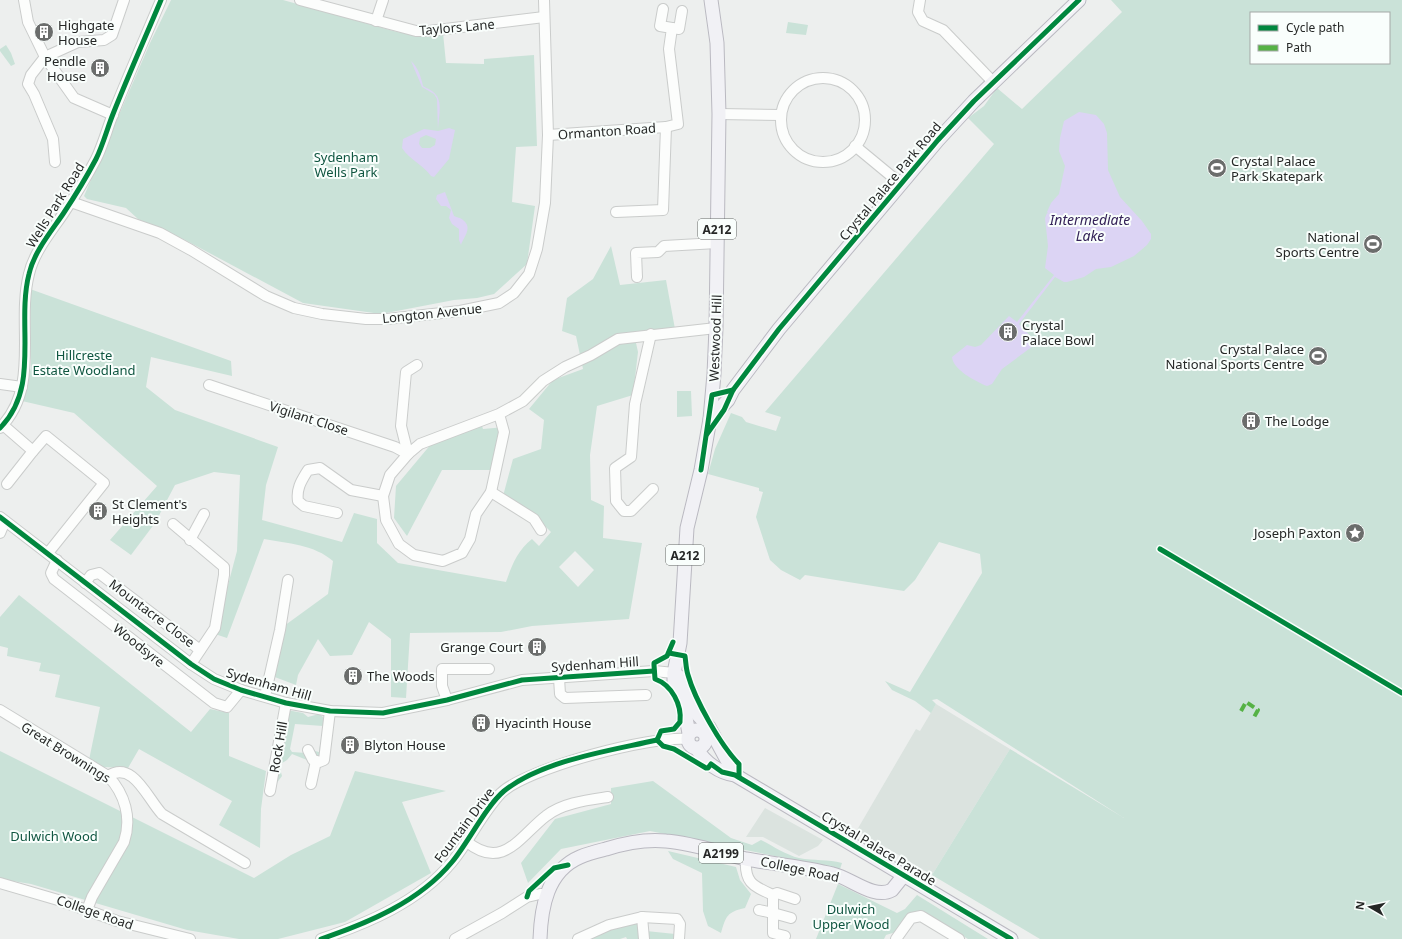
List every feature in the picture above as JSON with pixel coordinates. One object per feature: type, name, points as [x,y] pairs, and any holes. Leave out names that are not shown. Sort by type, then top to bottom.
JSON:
[{"type":"main road","name":"Westwood Hill","points":[[699,738],[674,684],[674,673],[680,642],[687,528],[701,470],[710,419],[716,328],[719,114],[717,43],[711,0]]},
{"type":"main road","name":"Crystal Palace Park Road","points":[[710,419],[731,395],[779,329],[938,140],[1078,0]]},
{"type":"main road","points":[[707,434],[724,410],[731,395],[712,395]]},
{"type":"main road","name":"A212","points":[[674,673],[682,679],[697,714],[699,738],[733,771]]},
{"type":"main road","name":"Crystal Palace Parade","points":[[699,738],[711,764],[722,772],[733,771],[1011,939]]},
{"type":"main road","name":"College Road","points":[[546,894],[556,877],[576,859],[622,844],[651,841],[669,841],[746,858],[833,874],[880,893],[892,890],[904,875]]},
{"type":"main road","name":"A2199","points":[[540,939],[542,912],[546,894]]},
{"type":"street","points":[[24,0],[28,22],[45,57],[74,98],[113,115]]},
{"type":"street","points":[[55,162],[53,139],[34,94],[28,84],[31,75],[45,57],[78,42],[104,40],[112,35],[124,0]]},
{"type":"street","name":"Wells Park Road","points":[[1,426],[10,416],[22,387],[25,371],[26,298],[28,274],[39,250],[71,202],[97,157],[161,0]]},
{"type":"street","name":"Taylors Lane","points":[[300,0],[406,29],[428,31],[544,17]]},
{"type":"street","points":[[376,21],[383,0]]},
{"type":"street","name":"Longton Avenue","points":[[71,202],[160,233],[191,250],[266,296],[294,308],[322,314],[366,319],[387,319],[460,311],[499,303],[514,293],[530,274],[537,249],[545,204],[548,135],[544,0]]},
{"type":"street","points":[[920,0],[918,12],[923,21],[943,30],[994,83]]},
{"type":"street","points":[[663,9],[659,30],[672,28]]},
{"type":"street","name":"Ormanton Road","points":[[548,135],[666,127],[678,124],[669,49],[672,28],[679,29],[682,11]]},
{"type":"street","points":[[821,78],[830,78],[842,82],[855,93],[864,111],[864,128],[855,146],[844,156],[836,160],[821,162],[811,160],[793,149],[786,139],[781,115],[785,103],[793,90],[801,84],[821,78]]},
{"type":"street","points":[[719,114],[781,115]]},
{"type":"street","name":"Ormanton Road","points":[[616,212],[663,210],[666,127]]},
{"type":"street","points":[[855,146],[900,184]]},
{"type":"street","points":[[637,277],[636,253],[658,252],[664,246],[717,243]]},
{"type":"street","points":[[498,414],[504,432],[491,492],[476,514],[470,539],[462,553],[443,561],[414,555],[398,544],[386,520],[383,496],[390,475],[408,454],[420,444],[498,414],[524,401],[543,381],[565,367],[618,339],[651,334],[716,328]]},
{"type":"street","points":[[651,334],[635,404],[631,457],[615,468],[616,501],[624,511],[631,511],[653,490]]},
{"type":"street","points":[[408,454],[400,426],[406,372],[417,365]]},
{"type":"street","points":[[0,384],[22,387]]},
{"type":"street","name":"Vigilant Close","points":[[209,385],[395,446],[408,454]]},
{"type":"street","points":[[1,426],[33,451]]},
{"type":"street","points":[[6,484],[46,436],[104,483],[48,553]]},
{"type":"street","points":[[337,513],[304,506],[298,501],[297,494],[300,482],[308,470],[320,468],[351,490],[383,496]]},
{"type":"street","points":[[491,492],[534,520],[540,530]]},
{"type":"street","points":[[190,540],[204,514]]},
{"type":"street","points":[[0,533],[2,519]]},
{"type":"street","name":"Sydenham Hill","points":[[2,519],[191,664],[214,679],[241,690],[286,703],[330,711],[383,713],[447,700],[522,680],[659,671],[674,673]]},
{"type":"street","name":"Mountacre Close","points":[[173,524],[190,540],[224,567],[224,576],[215,628],[191,664]]},
{"type":"street","name":"Woodsyre","points":[[57,560],[51,573],[54,579],[214,703],[227,707],[241,690]]},
{"type":"street","name":"Mountacre Close","points":[[85,583],[91,575],[99,573],[200,650]]},
{"type":"street","points":[[265,696],[280,630],[288,580]]},
{"type":"street","points":[[447,700],[442,686],[442,669],[489,669]]},
{"type":"street","points":[[559,678],[560,694],[565,698],[646,695]]},
{"type":"street","name":"Rock Hill","points":[[270,791],[286,703]]},
{"type":"street","name":"Great Brownings","points":[[0,710],[108,776],[119,789],[126,803],[127,834],[124,842],[92,897],[87,910]]},
{"type":"street","points":[[308,750],[310,758],[316,761],[322,761],[326,757],[330,711]]},
{"type":"street","name":"Fountain Drive","points":[[321,939],[376,918],[417,893],[436,878],[467,842],[502,793],[521,780],[549,768],[582,758],[662,739],[699,738]]},
{"type":"street","points":[[311,784],[316,761]]},
{"type":"street","points":[[108,776],[115,772],[122,771],[130,774],[136,779],[153,804],[162,814],[245,863]]},
{"type":"street","points":[[467,842],[478,850],[487,853],[505,852],[530,832],[547,815],[577,801],[608,796]]},
{"type":"street","points":[[746,858],[745,870],[750,882],[757,888],[773,895],[777,893],[795,899]]},
{"type":"street","name":"College Road","points":[[0,883],[58,900],[117,921],[188,939]]},
{"type":"street","points":[[454,939],[502,913],[527,897],[546,894]]},
{"type":"street","points":[[773,895],[773,933],[785,936]]},
{"type":"street","points":[[759,910],[791,918]]},
{"type":"street","points":[[896,939],[911,918],[921,916],[959,939]]},
{"type":"street","points":[[578,939],[610,925],[642,917],[677,918],[680,924],[679,939]]},
{"type":"street","points":[[642,917],[644,939]]},
{"type":"shaded area","points":[[936,704],[1010,749],[932,875],[857,830],[916,729],[920,731]]},
{"type":"shaded area","points":[[765,808],[823,840],[818,846],[799,856],[763,837],[746,837]]},
{"type":"green space","name":"Sydenham Wells Park","points":[[171,0],[283,0],[397,32],[410,34],[443,33],[446,63],[484,64],[484,59],[534,55],[537,146],[516,147],[512,202],[535,206],[527,264],[494,294],[477,298],[454,300],[381,314],[303,303],[185,240],[138,219],[126,208],[87,199],[84,196],[150,43]]},
{"type":"green space","points":[[1111,0],[1402,0],[1402,939],[1040,939],[932,875],[1010,749],[1124,818],[937,699],[932,700],[936,704],[931,713],[915,701],[892,690],[885,681],[910,692],[982,573],[980,554],[939,542],[915,580],[904,591],[805,575],[800,580],[781,570],[770,560],[756,517],[763,492],[759,491],[759,488],[708,474],[715,449],[731,413],[742,417],[746,422],[776,431],[781,417],[765,412],[994,144],[968,118],[984,106],[997,88],[1022,109],[1122,12]]},
{"type":"green space","points":[[788,22],[808,25],[806,35],[786,33]]},
{"type":"green space","points":[[6,45],[15,64],[11,66],[0,51],[0,49]]},
{"type":"green space","name":"Hillcreste Estate Woodland","points":[[611,246],[620,285],[666,280],[675,329],[634,334],[638,352],[633,395],[597,406],[590,455],[591,500],[604,506],[603,538],[642,543],[629,619],[532,626],[501,632],[410,633],[406,698],[391,697],[391,639],[369,622],[352,655],[330,656],[318,639],[298,675],[296,685],[272,676],[284,626],[328,594],[333,561],[318,551],[264,539],[227,638],[215,634],[237,551],[240,475],[214,472],[175,485],[155,523],[131,555],[110,540],[157,486],[74,413],[22,401],[31,368],[30,289],[231,361],[232,376],[151,357],[146,387],[175,410],[278,447],[266,485],[262,520],[342,542],[354,513],[377,519],[377,543],[398,563],[506,582],[513,564],[522,548],[532,539],[539,546],[551,532],[537,518],[503,496],[513,459],[541,449],[544,420],[529,409],[553,380],[583,369],[576,336],[562,331],[567,298],[593,279]],"holes":[[[575,551],[594,570],[578,587],[559,567]]]},
{"type":"green space","points":[[677,391],[691,391],[692,416],[677,417]]},
{"type":"green space","points":[[482,426],[483,429],[505,427],[494,470],[442,470],[407,536],[394,518],[396,486],[432,443]]},
{"type":"green space","points":[[19,595],[191,732],[210,709],[229,713],[229,756],[266,771],[261,809],[260,848],[219,825],[232,801],[139,749],[128,768],[102,767],[89,760],[100,707],[55,697],[60,675],[39,671],[41,663],[7,656],[8,648],[0,646],[0,617]]},
{"type":"green space","points":[[287,710],[303,713],[308,717],[319,714],[323,717],[323,726],[295,724],[290,749],[292,752],[306,753],[307,760],[292,754],[287,760],[279,765],[282,776],[276,784],[269,782],[269,779],[275,755],[279,748],[282,748],[286,731],[284,728]]},
{"type":"green space","points":[[323,726],[323,753],[319,759],[312,756],[311,750],[319,752]]},
{"type":"green space","name":"Dulwich Wood","points":[[0,751],[254,878],[291,855],[330,836],[355,771],[446,791],[402,802],[431,873],[345,922],[278,939],[239,939],[187,930],[31,884],[0,879]]},
{"type":"green space","points":[[653,781],[731,838],[752,845],[761,840],[794,857],[842,863],[840,869],[650,831],[561,849],[528,883],[521,863],[555,819],[611,804],[611,788]]},
{"type":"green space","points":[[668,851],[736,867],[740,880],[751,894],[745,908],[734,911],[728,916],[724,922],[721,933],[708,926],[703,911],[702,873],[673,859]]},
{"type":"green space","name":"Dulwich Upper Wood","points":[[838,884],[897,913],[905,909],[917,895],[988,939],[968,939],[923,912],[908,914],[896,932],[886,935],[884,939],[816,939]]},
{"type":"green space","points":[[642,917],[644,939],[627,939],[626,937],[620,939],[578,939]]},
{"type":"green space","points":[[646,931],[685,935],[684,939],[647,939]]},
{"type":"water","points":[[411,61],[417,69],[423,86],[435,93],[438,98],[440,107],[438,131],[437,99],[434,94],[422,87]]},
{"type":"water","name":"Intermediate Lake","points":[[1079,112],[1096,115],[1104,124],[1107,133],[1108,170],[1120,197],[1142,221],[1151,234],[1151,239],[1147,245],[1134,256],[1111,267],[1096,269],[1084,277],[1067,282],[1055,277],[1019,324],[1032,338],[1033,346],[1002,369],[992,384],[987,386],[961,371],[953,362],[952,357],[967,345],[975,347],[981,345],[1009,316],[1017,322],[1054,275],[1045,268],[1048,246],[1045,218],[1047,213],[1049,214],[1047,212],[1051,203],[1059,194],[1065,166],[1059,151],[1064,121]]},
{"type":"water","points":[[449,128],[455,130],[449,159],[434,177],[431,176],[402,148],[403,139],[424,129],[438,131]],"holes":[[[426,135],[436,139],[435,145],[430,148],[422,148],[419,144],[420,138]]]},
{"type":"water","points":[[445,192],[454,216],[462,219],[466,223],[468,229],[461,245],[459,240],[459,229],[452,224],[449,218],[451,210],[446,206],[441,206],[436,199],[437,195]]},
{"type":"marked path","points":[[1241,711],[1246,702],[1258,710],[1253,719]]},
{"type":"cycle path","points":[[0,428],[12,412],[20,394],[24,375],[26,294],[31,266],[43,243],[72,200],[96,159],[161,0]]},
{"type":"cycle path","points":[[707,434],[724,410],[733,390],[779,329],[938,140],[974,101],[1079,0]]},
{"type":"cycle path","points":[[701,470],[712,395],[733,390]]},
{"type":"cycle path","points":[[0,517],[191,664],[214,679],[241,690],[286,703],[330,711],[383,713],[447,700],[522,680],[654,671]]},
{"type":"cycle path","points":[[1160,549],[1402,693]]},
{"type":"cycle path","points":[[657,740],[661,731],[674,729],[680,722],[679,709],[675,696],[666,686],[655,679],[654,663],[667,656],[673,642]]},
{"type":"cycle path","points":[[669,653],[685,656],[687,673],[696,697],[724,746],[739,764],[739,777]]},
{"type":"cycle path","points":[[657,740],[663,746],[674,749],[706,768],[708,768],[711,764],[722,772],[735,775],[1011,939]]},
{"type":"cycle path","points":[[321,939],[357,926],[392,910],[424,889],[452,862],[497,798],[520,780],[557,764],[577,758],[657,740]]},
{"type":"cycle path","points":[[527,897],[529,891],[554,868],[568,865]]},
{"type":"place","name":"Highgate House","points":[[44,32]]},
{"type":"place","name":"Pendle House","points":[[100,68]]},
{"type":"place","name":"Crystal Palace Park Skatepark","points":[[1217,168]]},
{"type":"place","name":"National Sports Centre","points":[[1373,244]]},
{"type":"place","name":"Crystal Palace Bowl","points":[[1008,332]]},
{"type":"place","name":"Crystal Palace National Sports Centre","points":[[1318,356]]},
{"type":"place","name":"The Lodge","points":[[1251,421]]},
{"type":"place","name":"St Clement's Heights","points":[[98,511]]},
{"type":"place","name":"Joseph Paxton","points":[[1355,533]]},
{"type":"place","name":"Grange Court","points":[[537,647]]},
{"type":"place","name":"The Woods","points":[[353,676]]},
{"type":"place","name":"Hyacinth House","points":[[481,723]]},
{"type":"place","name":"Blyton House","points":[[350,745]]}]
